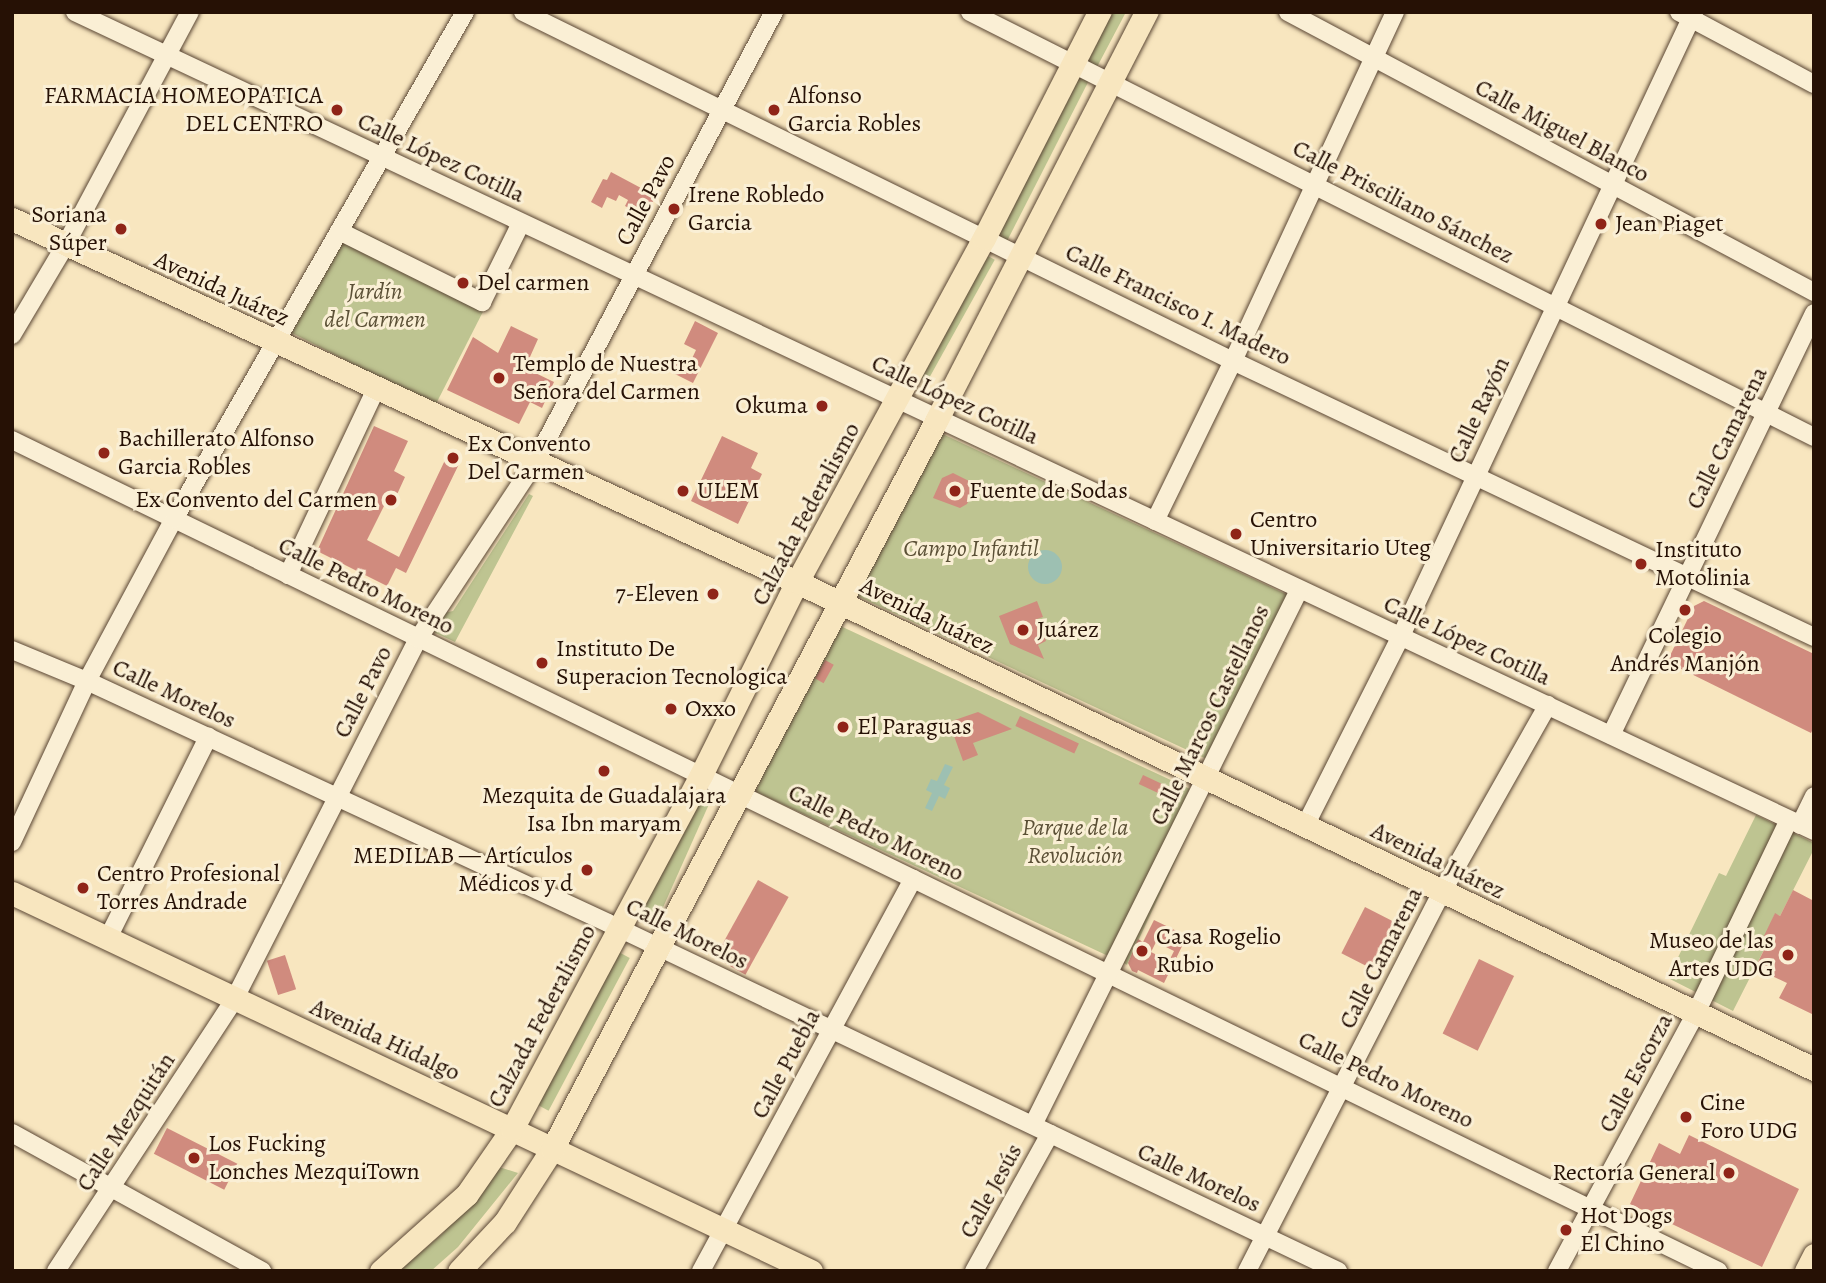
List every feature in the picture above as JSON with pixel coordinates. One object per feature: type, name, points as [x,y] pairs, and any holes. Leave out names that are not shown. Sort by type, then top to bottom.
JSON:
[{"type":"main road","name":"Calzada Federalismo","points":[[382,1271],[467,1194],[512,1129],[701,775],[797,582],[984,238],[1099,12]]},
{"type":"main road","points":[[458,1271],[505,1222],[552,1149],[841,603],[1146,12]]},
{"type":"main road","name":"Avenida Juárez","points":[[12,219],[274,343],[797,582],[1814,1069]]},
{"type":"main road","name":"Avenida Hidalgo","points":[[12,893],[811,1271]]},
{"type":"main road","points":[[1806,1271],[1814,1255]]},
{"type":"street","name":"Calle López Cotilla","points":[[75,12],[1801,825]]},
{"type":"street","points":[[12,335],[65,244],[190,12]]},
{"type":"street","points":[[12,842],[88,681],[174,519],[465,12]]},
{"type":"street","name":"Calle Francisco I. Madero","points":[[523,12],[1233,361],[1814,636]]},
{"type":"street","name":"Calle Pavo","points":[[235,998],[418,639],[535,462],[774,12]]},
{"type":"street","name":"Calle Prisciliano Sánchez","points":[[970,12],[1814,437]]},
{"type":"street","name":"Calle Miguel Blanco","points":[[1288,12],[1814,292]]},
{"type":"street","points":[[1155,521],[1316,185],[1395,12]]},
{"type":"street","points":[[1688,14],[1814,84]]},
{"type":"street","name":"Calle Rayón","points":[[1305,826],[1400,638],[1611,186],[1688,14]]},
{"type":"street","points":[[339,231],[482,302],[521,223]]},
{"type":"street","name":"Calle Camarena","points":[[1611,735],[1814,313]]},
{"type":"street","points":[[288,575],[376,389]]},
{"type":"street","name":"Calle Pedro Moreno","points":[[12,440],[1718,1271]]},
{"type":"street","name":"Calle Marcos Castellanos","points":[[1033,1125],[1299,590]]},
{"type":"street","name":"Calle Morelos","points":[[12,650],[88,681],[337,796],[1338,1271]]},
{"type":"street","name":"Calle Camarena","points":[[1247,1271],[1442,892],[1548,705]]},
{"type":"street","points":[[108,938],[208,737]]},
{"type":"street","name":"Calle Escorza","points":[[1558,1271],[1696,1013],[1801,825],[1814,796]]},
{"type":"street","name":"Calle Puebla","points":[[701,1271],[913,879]]},
{"type":"street","name":"Calle Mezquitán","points":[[56,1271],[113,1188],[235,998]]},
{"type":"street","points":[[12,1133],[262,1271]]},
{"type":"street","name":"Calle Jesús","points":[[974,1271],[1050,1134]]},
{"type":"green space","points":[[1104,12],[1126,12],[1097,67],[1080,58]]},
{"type":"green space","points":[[1073,72],[1089,80],[1006,242],[990,234]]},
{"type":"green space","name":"Jardín del Carmen","points":[[347,224],[490,297],[435,406],[292,333]]},
{"type":"green space","points":[[979,251],[995,260],[927,381],[912,373]]},
{"type":"green space","name":"Campo Infantil","points":[[934,430],[1299,600],[1222,766],[857,596]]},
{"type":"green space","points":[[529,494],[533,496],[455,642],[429,630],[439,614],[453,611]]},
{"type":"green space","name":"Parque de la Revolución","points":[[834,623],[1206,796],[1127,965],[755,792]]},
{"type":"green space","points":[[698,787],[714,794],[657,921],[641,914]]},
{"type":"green space","points":[[1756,815],[1814,843],[1814,849],[1780,916],[1775,914],[1763,940],[1768,942],[1733,1011],[1668,978],[1719,873],[1726,876]]},
{"type":"green space","points":[[613,949],[630,958],[549,1111],[532,1102]]},
{"type":"green space","points":[[499,1167],[518,1173],[458,1247],[431,1271],[399,1271],[442,1234]]},
{"type":"shaded area","points":[[1045,550],[1057,555],[1062,567],[1057,579],[1045,584],[1033,579],[1028,567],[1033,555]]},
{"type":"shaded area","points":[[945,764],[953,767],[944,785],[950,788],[945,799],[939,796],[932,811],[925,808],[932,793],[926,790],[931,779],[937,781]]},
{"type":"building","points":[[611,172],[656,196],[645,216],[625,206],[628,200],[619,195],[616,201],[607,197],[602,208],[591,202],[603,179],[607,180]]},
{"type":"building","points":[[695,321],[718,333],[693,383],[671,372],[676,361],[688,367],[696,350],[684,344]]},
{"type":"building","name":"Templo de Nuestra Señora del Carmen","points":[[511,326],[538,339],[525,368],[554,382],[542,408],[530,402],[519,424],[447,390],[473,337],[498,353]]},
{"type":"building","points":[[374,426],[408,441],[394,471],[405,477],[394,501],[388,498],[367,540],[399,557],[446,458],[459,464],[406,573],[396,568],[387,586],[317,551]]},
{"type":"building","points":[[722,436],[758,453],[751,468],[762,474],[738,524],[691,501]]},
{"type":"building","name":"Fuente de Sodas","points":[[953,473],[977,485],[967,504],[960,508],[933,498],[942,478]]},
{"type":"building","name":"Juárez","points":[[1037,601],[1043,617],[1037,619],[1046,641],[1038,645],[1044,659],[1010,644],[999,616]]},
{"type":"building","points":[[1704,601],[1814,654],[1814,727],[1811,733],[1667,662],[1694,606]]},
{"type":"building","points":[[825,660],[834,665],[824,683],[815,678]]},
{"type":"building","points":[[978,712],[1012,729],[973,743],[978,755],[963,761],[949,722]]},
{"type":"building","points":[[1020,716],[1079,743],[1074,753],[1015,726]]},
{"type":"building","name":"El Paraguas","points":[[843,721],[848,723],[848,733],[843,735],[838,733],[836,728],[838,723]]},
{"type":"building","points":[[1143,775],[1164,785],[1160,794],[1139,784]]},
{"type":"building","points":[[758,880],[789,897],[745,975],[715,958]]},
{"type":"building","name":"Museo de las Artes UDG","points":[[1793,890],[1814,901],[1814,1015],[1779,998],[1787,983],[1755,968],[1768,942],[1762,940],[1775,913],[1780,916]]},
{"type":"building","points":[[1365,907],[1394,922],[1371,968],[1341,953]]},
{"type":"building","name":"Casa Rogelio Rubio","points":[[1154,920],[1187,936],[1164,983],[1138,970],[1137,973],[1132,971],[1128,963],[1138,939],[1143,942]],"holes":[[[1156,942],[1174,951],[1169,961],[1151,952]]]},
{"type":"building","points":[[285,955],[296,989],[278,995],[267,961]]},
{"type":"building","points":[[1479,959],[1514,976],[1478,1051],[1443,1034]]},
{"type":"building","name":"Los Fucking Lonches MezquiTown","points":[[167,1128],[237,1164],[224,1190],[154,1154]]},
{"type":"building","points":[[1689,1135],[1799,1189],[1762,1267],[1630,1204],[1659,1143],[1680,1154]]},
{"type":"place","name":"FARMACIA HOMEOPATICA DEL CENTRO","points":[[337,110]]},
{"type":"place","name":"Alfonso Garcia Robles","points":[[774,110]]},
{"type":"place","name":"Irene Robledo Garcia","points":[[674,209]]},
{"type":"place","name":"Jean Piaget","points":[[1601,224]]},
{"type":"place","name":"Soriana Súper","points":[[121,229]]},
{"type":"place","name":"Del carmen","points":[[463,283]]},
{"type":"place","name":"Templo de Nuestra Señora del Carmen","points":[[499,378]]},
{"type":"place","name":"Okuma","points":[[822,406]]},
{"type":"place","name":"Bachillerato Alfonso Garcia Robles","points":[[104,453]]},
{"type":"place","name":"Ex Convento Del Carmen","points":[[453,458]]},
{"type":"place","name":"ULEM","points":[[683,491]]},
{"type":"place","name":"Fuente de Sodas","points":[[955,491]]},
{"type":"place","name":"Ex Convento del Carmen","points":[[391,500]]},
{"type":"place","name":"Centro Universitario Uteg","points":[[1236,534]]},
{"type":"place","name":"Instituto Motolinia","points":[[1641,564]]},
{"type":"place","name":"7-Eleven","points":[[713,594]]},
{"type":"place","name":"Colegio Andrés Manjón","points":[[1685,610]]},
{"type":"place","name":"Juárez","points":[[1023,630]]},
{"type":"place","name":"Instituto De Superacion Tecnologica","points":[[542,663]]},
{"type":"place","name":"Oxxo","points":[[671,709]]},
{"type":"place","name":"El Paraguas","points":[[843,727]]},
{"type":"place","name":"Mezquita de Guadalajara Isa Ibn maryam","points":[[604,771]]},
{"type":"place","name":"MEDILAB — Artículos Médicos y d","points":[[587,870]]},
{"type":"place","name":"Centro Profesional Torres Andrade","points":[[83,888]]},
{"type":"place","name":"Casa Rogelio Rubio","points":[[1142,951]]},
{"type":"place","name":"Museo de las Artes UDG","points":[[1788,955]]},
{"type":"place","name":"Cine Foro UDG","points":[[1686,1117]]},
{"type":"place","name":"Los Fucking Lonches MezquiTown","points":[[194,1158]]},
{"type":"place","name":"Rectoría General","points":[[1729,1173]]},
{"type":"place","name":"Hot Dogs El Chino","points":[[1566,1230]]}]
